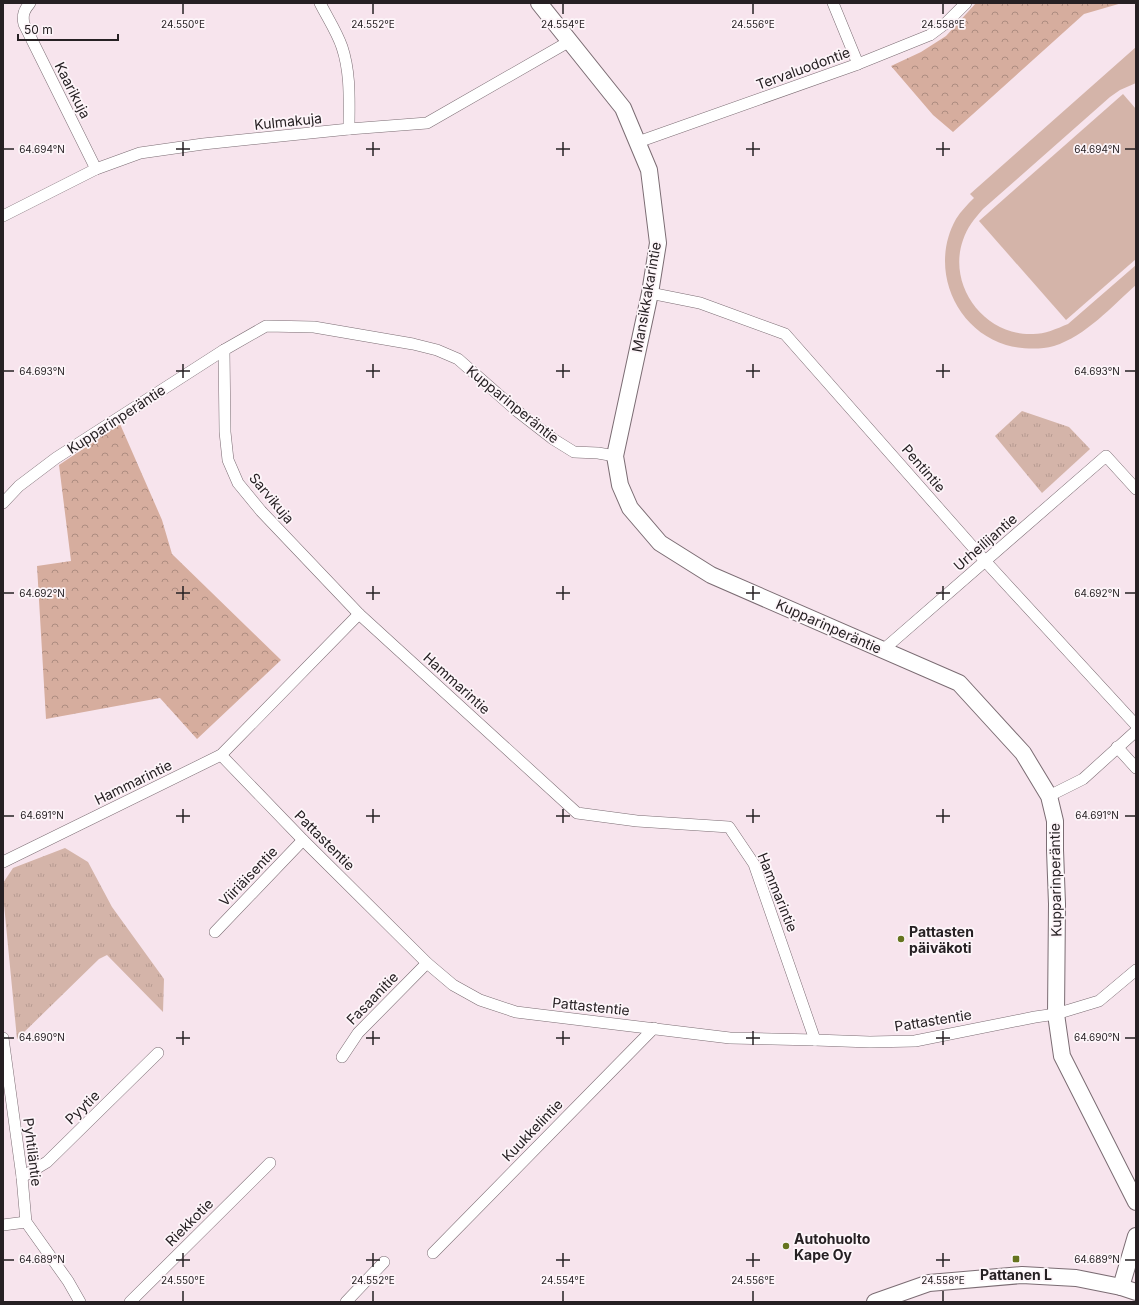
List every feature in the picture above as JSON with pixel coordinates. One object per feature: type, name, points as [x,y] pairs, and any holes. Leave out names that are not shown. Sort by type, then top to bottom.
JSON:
[{"type":"street","name":"Kaarikuja","points":[[30,3],[23,16],[24,24],[96,169]]},
{"type":"street","points":[[320,3],[342,46],[347,69],[349,92],[349,129]]},
{"type":"street","name":"Mansikkakarintie","points":[[539,3],[623,108],[650,170],[658,243],[650,293],[615,456]]},
{"type":"street","points":[[833,3],[858,64]]},
{"type":"street","name":"Tervaluodontie","points":[[638,142],[858,64],[930,35],[946,23],[966,3]]},
{"type":"street","name":"Kulmakuja","points":[[3,216],[96,169],[140,153],[203,144],[349,129],[427,123],[570,41]]},
{"type":"street","name":"Pentintie","points":[[650,293],[700,303],[785,334],[986,562],[1136,725]]},
{"type":"street","name":"Kupparinperäntie","points":[[3,503],[19,486],[56,458],[224,350],[266,326],[314,327],[413,344],[437,350],[458,359],[517,411],[553,439],[574,452],[598,453],[615,456],[620,485],[630,508],[660,543],[711,575],[959,683],[1023,753],[1049,796],[1055,821],[1057,904],[1056,1014],[1062,1056],[1134,1199]]},
{"type":"street","name":"Sarvikuja","points":[[224,350],[225,432],[228,460],[238,483],[261,511],[359,614]]},
{"type":"street","name":"Urheilijantie","points":[[883,650],[986,562],[1106,456],[1136,489]]},
{"type":"street","name":"Hammarintie","points":[[3,862],[221,755],[359,614],[577,813],[637,821],[729,827],[754,864],[815,1040]]},
{"type":"street","points":[[1049,796],[1083,779],[1136,731]]},
{"type":"street","points":[[1117,747],[1136,768]]},
{"type":"street","name":"Pattastentie","points":[[221,755],[303,840],[428,964],[453,985],[480,1000],[516,1012],[730,1038],[870,1042],[915,1041],[1056,1014],[1099,1001],[1136,970]]},
{"type":"street","name":"Viiriäisentie","points":[[215,932],[303,840]]},
{"type":"street","name":"Fasaanitie","points":[[342,1057],[358,1033],[428,964]]},
{"type":"street","name":"Kuukkelintie","points":[[433,1253],[654,1028]]},
{"type":"street","name":"Pyhtiläntie","points":[[3,1038],[5,1065],[22,1177],[26,1222]]},
{"type":"street","name":"Pyytie","points":[[22,1177],[47,1162],[158,1052]]},
{"type":"street","name":"Riekkotie","points":[[130,1302],[270,1163]]},
{"type":"street","points":[[3,1225],[26,1222],[68,1281],[80,1302]]},
{"type":"street","points":[[875,1302],[929,1283],[1022,1275],[1076,1278],[1129,1290],[1136,1236]]},
{"type":"street","points":[[346,1302],[384,1262]]},
{"type":"green space","points":[[976,3],[1122,3],[1084,14],[953,132],[933,115],[891,66],[921,52],[946,36]]},
{"type":"green space","points":[[1136,47],[1136,83],[1120,90],[1110,97],[983,209],[974,220],[963,240],[959,257],[960,274],[965,290],[974,305],[985,317],[999,326],[1015,332],[1033,334],[1042,333],[1068,324],[1136,265],[1136,285],[1088,328],[1054,346],[1036,348],[1018,347],[1006,345],[988,337],[972,325],[960,311],[951,294],[946,276],[945,257],[948,238],[956,219],[974,198],[970,194]]},
{"type":"green space","points":[[1123,94],[1136,109],[1136,259],[1066,320],[979,221]]},
{"type":"green space","points":[[1022,411],[1069,427],[1090,449],[1042,493],[995,436]]},
{"type":"green space","points":[[120,424],[162,520],[172,554],[281,660],[197,739],[160,698],[46,719],[37,566],[71,561],[59,465]]},
{"type":"green space","points":[[65,848],[88,862],[112,907],[164,979],[163,1012],[107,955],[99,959],[17,1039],[3,883],[13,868]]},
{"type":"place","name":"Pattasten päiväkoti","points":[[901,939]]},
{"type":"place","name":"Autohuolto Kape Oy","points":[[786,1246]]},
{"type":"place","name":"Pattanen L","points":[[1016,1259]]}]
